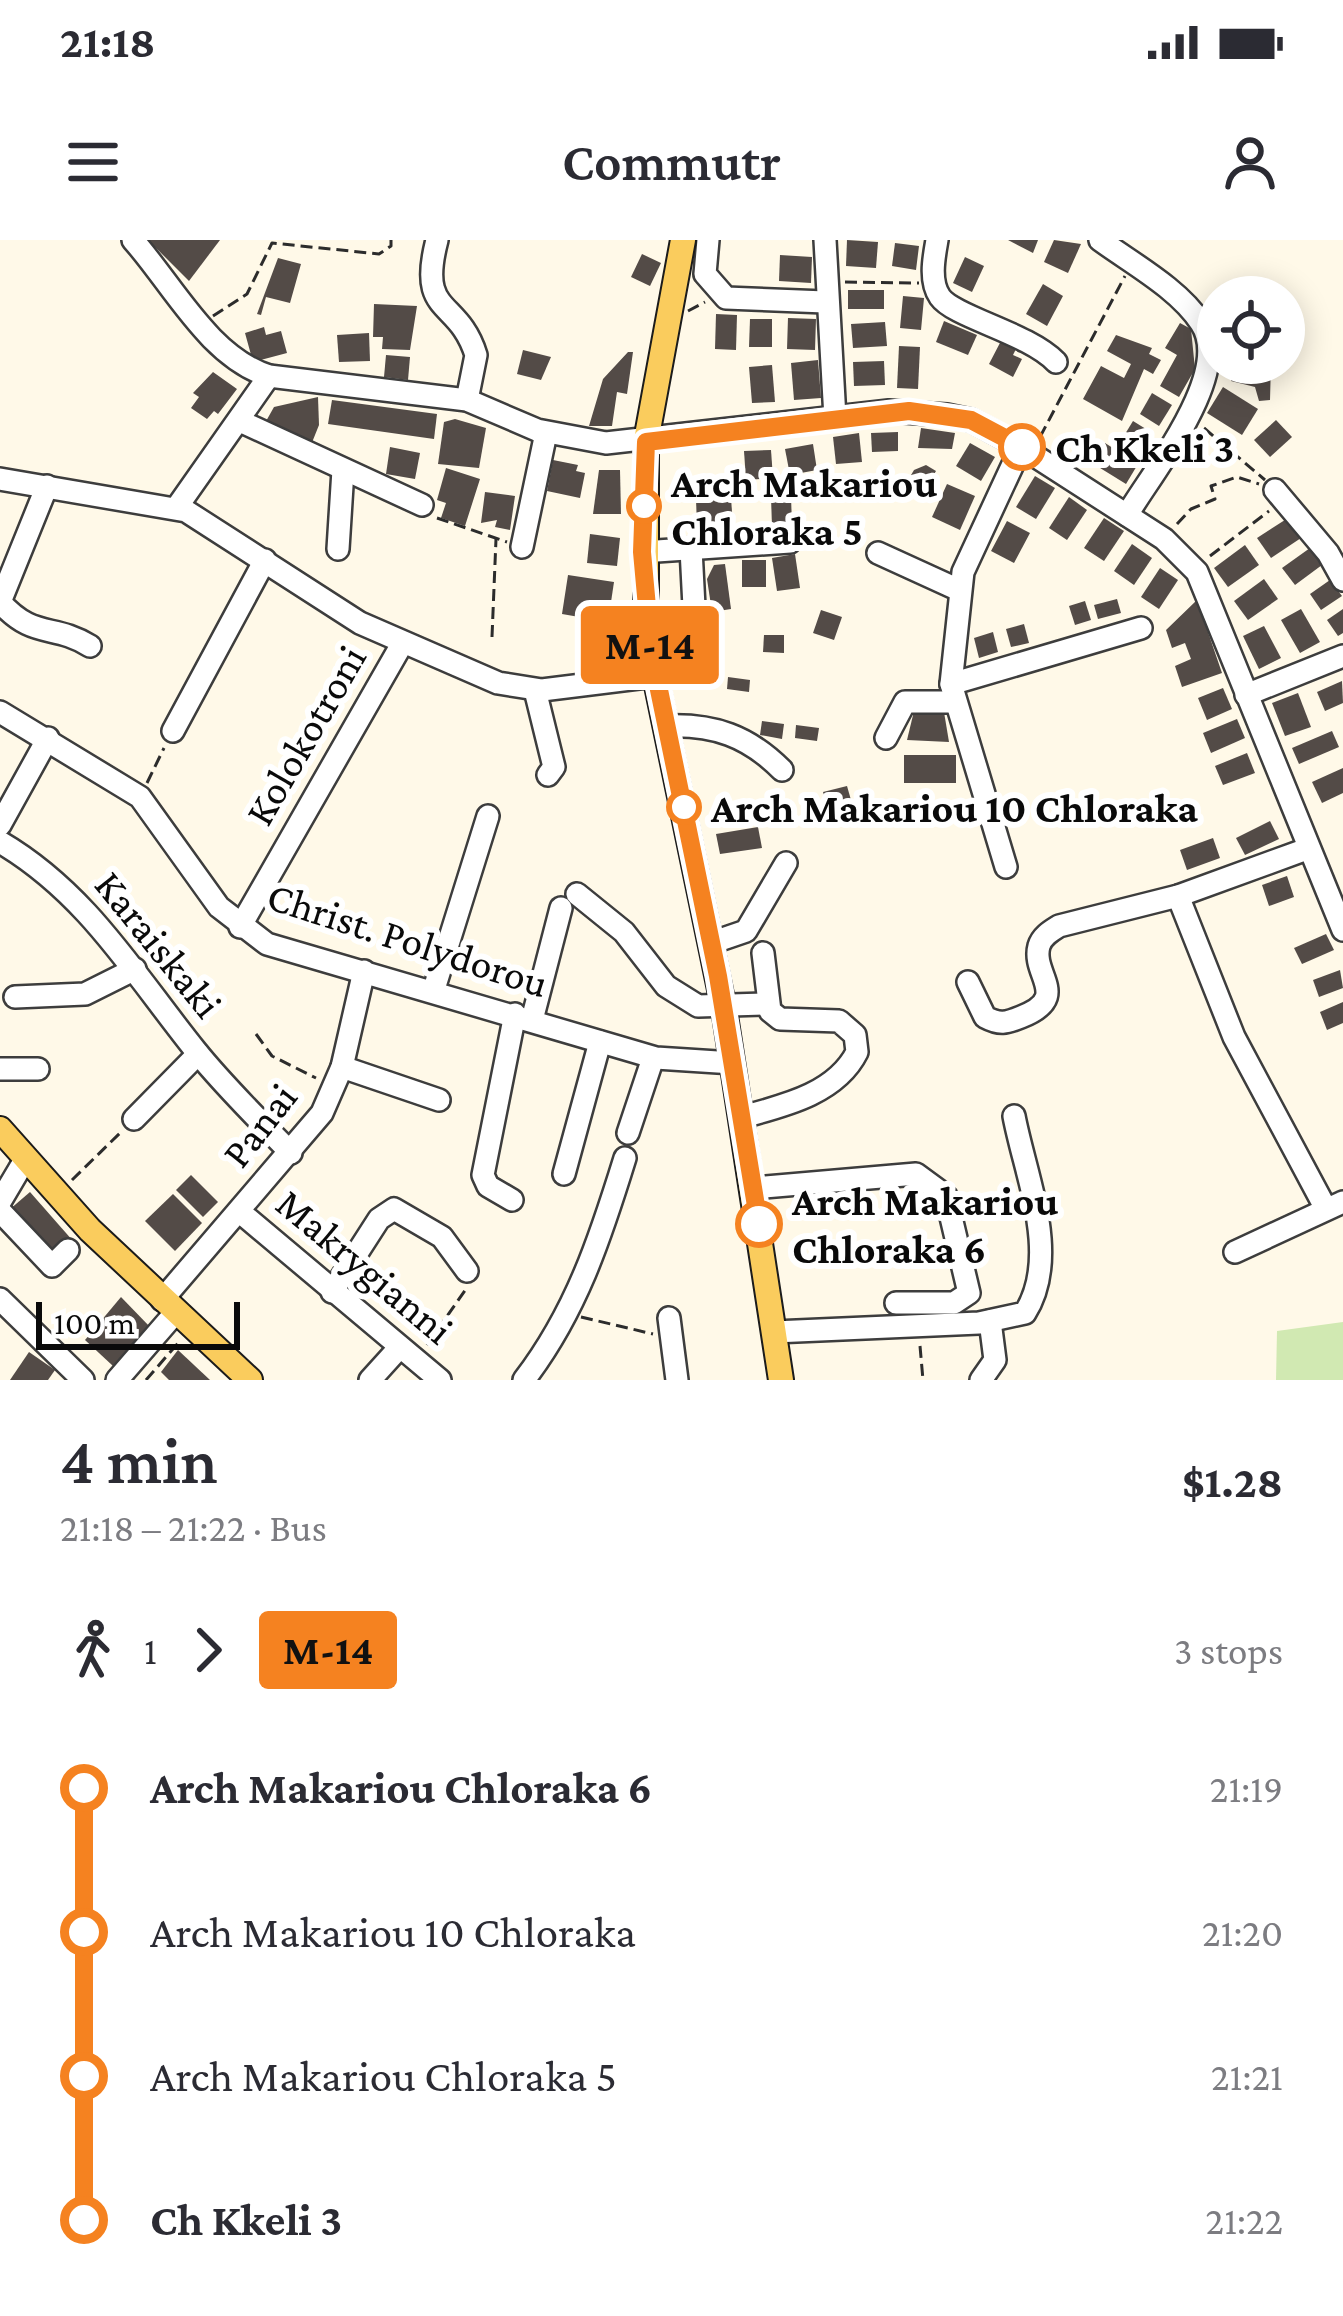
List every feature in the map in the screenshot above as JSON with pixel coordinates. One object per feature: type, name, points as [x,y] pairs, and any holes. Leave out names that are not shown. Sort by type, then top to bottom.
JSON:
[{"type":"main road","points":[[683,240],[646,442],[642,552],[655,676],[724,1009],[781,1380]]},
{"type":"main road","points":[[0,1129],[176,1313],[250,1380]]},
{"type":"street","points":[[133,240],[232,358],[269,376],[467,400],[546,433],[606,443],[889,411],[947,415],[1027,450],[1164,539],[1194,568],[1343,930]]},
{"type":"street","points":[[437,240],[431,289],[476,355],[467,400]]},
{"type":"street","points":[[708,240],[705,274],[716,291],[734,301],[825,291]]},
{"type":"street","points":[[825,240],[836,418]]},
{"type":"street","points":[[937,240],[934,284],[946,303],[1032,340],[1057,362]]},
{"type":"street","points":[[1100,240],[1199,318],[1210,342],[1209,372],[1127,515]]},
{"type":"street","points":[[177,507],[242,422],[269,376]]},
{"type":"street","points":[[242,422],[422,505]]},
{"type":"street","points":[[522,547],[546,433]]},
{"type":"street","points":[[1006,867],[952,693],[959,590],[988,510],[1027,450]]},
{"type":"street","points":[[338,550],[343,470]]},
{"type":"street","points":[[0,479],[177,507],[402,644],[498,683],[535,689],[655,676]]},
{"type":"street","points":[[47,486],[0,602],[29,629],[76,637],[90,646]]},
{"type":"street","points":[[1279,495],[1343,580]]},
{"type":"street","points":[[642,552],[790,542]]},
{"type":"street","points":[[691,549],[695,626]]},
{"type":"street","points":[[878,554],[959,590]]},
{"type":"street","points":[[173,731],[265,560]]},
{"type":"street","points":[[886,738],[905,702],[952,693],[1141,628]]},
{"type":"street","name":"Kolokotroni","points":[[240,927],[402,644]]},
{"type":"street","points":[[1246,695],[1343,656]]},
{"type":"street","points":[[535,689],[554,767],[548,776]]},
{"type":"street","name":"Christ. Polydorou","points":[[0,712],[140,797],[219,907],[267,944],[434,989],[653,1058],[733,1063]]},
{"type":"street","points":[[666,726],[692,724],[742,737],[782,770]]},
{"type":"street","points":[[0,825],[48,738]]},
{"type":"street","points":[[434,989],[488,816]]},
{"type":"street","name":"Karaiskaki","points":[[0,842],[74,896],[198,1054],[291,1153]]},
{"type":"street","points":[[968,982],[980,1011],[993,1022],[1006,1023],[1032,1013],[1047,992],[1038,952],[1050,932],[1178,896],[1307,849]]},
{"type":"street","points":[[711,943],[746,932],[786,863]]},
{"type":"street","points":[[1178,896],[1234,1037],[1335,1205],[1235,1252]]},
{"type":"street","points":[[512,1200],[488,1186],[483,1174],[524,1017],[569,901],[624,932],[665,986],[698,1006],[724,1009],[767,1004]]},
{"type":"street","points":[[742,1117],[812,1094],[857,1052],[855,1035],[839,1021],[780,1019],[767,1004],[763,952]]},
{"type":"street","points":[[15,997],[85,994],[135,969]]},
{"type":"street","name":"Panai","points":[[117,1380],[176,1313],[240,1212],[291,1153],[339,1077],[364,970]]},
{"type":"street","points":[[564,1174],[600,1042]]},
{"type":"street","name":"Karaiskaki","points":[[134,1120],[198,1054]]},
{"type":"street","points":[[628,1133],[653,1058]]},
{"type":"street","points":[[0,1069],[38,1069]]},
{"type":"street","points":[[339,1077],[439,1100]]},
{"type":"street","points":[[774,1333],[990,1322],[1025,1313],[1037,1288],[1037,1211],[1014,1116]]},
{"type":"street","points":[[524,1380],[568,1314],[596,1254],[625,1158]]},
{"type":"street","points":[[26,1159],[0,1206],[52,1266],[68,1250]]},
{"type":"street","points":[[754,1188],[916,1174],[937,1186],[946,1196],[968,1293],[955,1303],[896,1304]]},
{"type":"street","points":[[332,1292],[379,1219],[394,1209],[442,1238],[467,1271]]},
{"type":"street","name":"Makrygianni","points":[[240,1212],[440,1380]]},
{"type":"street","points":[[0,1299],[83,1380]]},
{"type":"street","points":[[981,1380],[995,1360],[990,1322]]},
{"type":"street","points":[[670,1326],[677,1380]]},
{"type":"street","points":[[370,1380],[407,1354]]},
{"type":"path","points":[[202,324],[247,294],[272,243],[379,254],[391,246],[391,240]]},
{"type":"path","points":[[1027,450],[1132,263]]},
{"type":"path","points":[[825,291],[934,284]]},
{"type":"path","points":[[668,310],[696,311],[716,291]]},
{"type":"path","points":[[1186,416],[1235,449],[1279,495]]},
{"type":"path","points":[[1164,539],[1191,508],[1214,499],[1211,486],[1237,477],[1279,495]]},
{"type":"path","points":[[1194,568],[1279,495]]},
{"type":"path","points":[[422,505],[447,523],[522,547]]},
{"type":"path","points":[[492,637],[496,538]]},
{"type":"path","points":[[140,797],[173,731]]},
{"type":"path","points":[[256,1034],[272,1056],[339,1077]]},
{"type":"path","points":[[58,1194],[134,1120]]},
{"type":"path","points":[[407,1354],[465,1295],[467,1271]]},
{"type":"path","points":[[146,1380],[176,1313]]},
{"type":"path","points":[[568,1314],[642,1334],[670,1326]]},
{"type":"path","points":[[918,1325],[923,1380]]},
{"type":"green space","points":[[1343,1322],[1343,1380],[1276,1380],[1277,1331]]},
{"type":"building","points":[[148,240],[220,240],[189,281]]},
{"type":"building","points":[[847,240],[878,242],[876,268],[846,266]]},
{"type":"building","points":[[1008,240],[1038,240],[1033,253]]},
{"type":"building","points":[[1054,240],[1081,244],[1068,273],[1044,262]]},
{"type":"building","points":[[895,243],[919,246],[916,270],[892,266]]},
{"type":"building","points":[[642,254],[661,263],[650,286],[631,277]]},
{"type":"building","points":[[780,255],[812,257],[811,283],[779,281]]},
{"type":"building","points":[[965,257],[984,266],[972,292],[953,283]]},
{"type":"building","points":[[278,258],[301,264],[290,303],[266,297],[261,315],[257,314]]},
{"type":"building","points":[[1043,284],[1063,296],[1047,326],[1026,314]]},
{"type":"building","points":[[848,290],[884,290],[884,309],[848,309]]},
{"type":"building","points":[[903,296],[924,298],[921,330],[900,328]]},
{"type":"building","points":[[374,304],[417,306],[410,350],[382,349],[383,337],[373,337]]},
{"type":"building","points":[[716,314],[737,315],[736,350],[715,349]]},
{"type":"building","points":[[788,318],[816,319],[815,350],[787,349]]},
{"type":"building","points":[[750,319],[772,319],[772,347],[749,347]]},
{"type":"building","points":[[944,321],[977,335],[968,355],[936,342]]},
{"type":"building","points":[[885,322],[887,346],[853,348],[851,324]]},
{"type":"building","points":[[1180,323],[1191,329],[1195,369],[1179,397],[1160,386],[1177,355],[1165,348]]},
{"type":"building","points":[[264,327],[266,335],[281,331],[287,353],[253,362],[245,333]]},
{"type":"building","points":[[369,333],[370,361],[339,362],[337,335]]},
{"type":"building","points":[[1116,335],[1152,348],[1149,354],[1161,360],[1153,374],[1144,369],[1122,421],[1083,399],[1101,366],[1124,378],[1131,364],[1107,351]]},
{"type":"building","points":[[1002,339],[1017,347],[1013,355],[1022,359],[1013,377],[989,364]]},
{"type":"building","points":[[899,346],[920,347],[918,389],[897,388]]},
{"type":"building","points":[[523,350],[551,357],[541,380],[517,374]]},
{"type":"building","points":[[633,352],[627,394],[617,392],[612,426],[589,426],[603,379]]},
{"type":"building","points":[[386,355],[410,357],[408,380],[384,377]]},
{"type":"building","points":[[818,360],[821,398],[794,400],[791,363]]},
{"type":"building","points":[[884,361],[885,385],[854,386],[853,362]]},
{"type":"building","points":[[772,365],[775,402],[752,403],[749,367]]},
{"type":"building","points":[[213,372],[237,389],[218,414],[214,411],[207,419],[191,408],[199,397],[193,393]]},
{"type":"building","points":[[1243,384],[1270,384],[1270,400],[1259,401],[1255,387]]},
{"type":"building","points":[[1223,387],[1258,409],[1242,435],[1207,413]]},
{"type":"building","points":[[1152,393],[1172,405],[1159,426],[1140,414]]},
{"type":"building","points":[[318,397],[319,425],[311,445],[265,423],[274,407]]},
{"type":"building","points":[[332,400],[437,414],[434,439],[328,424]]},
{"type":"building","points":[[455,419],[486,428],[479,468],[438,464],[444,422]]},
{"type":"building","points":[[1276,420],[1292,437],[1270,457],[1254,440]]},
{"type":"building","points":[[1133,421],[1154,434],[1143,452],[1122,439]]},
{"type":"building","points":[[921,428],[955,433],[952,449],[918,448]]},
{"type":"building","points":[[898,432],[898,451],[872,452],[871,433]]},
{"type":"building","points":[[859,433],[862,462],[836,464],[833,437]]},
{"type":"building","points":[[970,443],[995,457],[981,481],[956,466]]},
{"type":"building","points":[[1105,443],[1138,464],[1126,484],[1092,463]]},
{"type":"building","points":[[813,444],[817,470],[790,475],[785,449]]},
{"type":"building","points":[[390,447],[420,453],[415,479],[386,474]]},
{"type":"building","points":[[771,450],[773,478],[746,480],[744,451]]},
{"type":"building","points":[[553,460],[578,465],[576,471],[585,473],[580,498],[547,491]]},
{"type":"building","points":[[926,465],[936,471],[923,492],[907,482],[914,470]]},
{"type":"building","points":[[446,468],[480,479],[465,526],[441,518],[446,503],[437,500]]},
{"type":"building","points":[[599,470],[620,470],[621,514],[593,514]]},
{"type":"building","points":[[1035,476],[1055,488],[1036,519],[1016,507]]},
{"type":"building","points":[[947,484],[975,496],[960,530],[932,517]]},
{"type":"building","points":[[485,492],[515,496],[510,530],[495,527],[497,520],[481,523]]},
{"type":"building","points":[[791,496],[792,525],[772,526],[771,497]]},
{"type":"building","points":[[1069,497],[1087,510],[1067,540],[1049,528]]},
{"type":"building","points":[[731,498],[733,525],[697,527],[696,499]]},
{"type":"building","points":[[1104,518],[1124,531],[1104,561],[1084,548]]},
{"type":"building","points":[[1288,518],[1301,538],[1271,558],[1257,538]]},
{"type":"building","points":[[1007,521],[1030,533],[1014,563],[991,551]]},
{"type":"building","points":[[590,534],[620,538],[617,566],[587,563]]},
{"type":"building","points":[[1132,544],[1152,558],[1134,585],[1114,571]]},
{"type":"building","points":[[1245,545],[1259,565],[1228,587],[1214,568]]},
{"type":"building","points":[[1310,548],[1322,565],[1295,585],[1282,568]]},
{"type":"building","points":[[795,554],[800,588],[777,591],[772,558]]},
{"type":"building","points":[[742,560],[766,560],[766,587],[742,587]]},
{"type":"building","points":[[725,564],[731,609],[712,612],[707,579],[714,565]]},
{"type":"building","points":[[1160,568],[1178,580],[1159,609],[1141,597]]},
{"type":"building","points":[[568,575],[614,582],[608,622],[562,614]]},
{"type":"building","points":[[1264,579],[1278,599],[1248,620],[1234,601]]},
{"type":"building","points":[[1330,580],[1342,596],[1321,610],[1310,594]]},
{"type":"building","points":[[1117,599],[1121,613],[1098,619],[1094,605]]},
{"type":"building","points":[[1197,600],[1222,673],[1182,687],[1175,666],[1191,659],[1185,643],[1172,648],[1166,630]]},
{"type":"building","points":[[1085,601],[1091,620],[1075,625],[1069,606]]},
{"type":"building","points":[[1301,609],[1320,642],[1300,653],[1281,620]]},
{"type":"building","points":[[1343,609],[1343,633],[1338,636],[1327,620]]},
{"type":"building","points":[[821,610],[842,617],[834,640],[813,633]]},
{"type":"building","points":[[623,622],[626,658],[594,661],[592,635],[605,634],[605,624]]},
{"type":"building","points":[[1024,624],[1029,643],[1011,647],[1006,629]]},
{"type":"building","points":[[1264,626],[1281,658],[1259,669],[1243,636]]},
{"type":"building","points":[[993,632],[998,652],[979,658],[974,638]]},
{"type":"building","points":[[764,635],[784,635],[784,653],[763,652]]},
{"type":"building","points":[[694,654],[697,678],[678,681],[674,657]]},
{"type":"building","points":[[728,677],[750,680],[749,692],[727,689]]},
{"type":"building","points":[[1342,681],[1343,703],[1325,711],[1317,692]]},
{"type":"building","points":[[1223,688],[1232,709],[1207,720],[1198,698]]},
{"type":"building","points":[[1298,693],[1311,727],[1285,736],[1272,703]]},
{"type":"building","points":[[914,711],[944,712],[949,742],[907,740]]},
{"type":"building","points":[[1237,719],[1245,738],[1211,753],[1203,733]]},
{"type":"building","points":[[762,721],[784,724],[782,739],[760,735]]},
{"type":"building","points":[[796,725],[819,728],[817,741],[795,738]]},
{"type":"building","points":[[1332,731],[1339,747],[1299,764],[1292,748]]},
{"type":"building","points":[[1247,753],[1255,773],[1223,785],[1215,766]]},
{"type":"building","points":[[904,755],[956,755],[956,783],[904,783]]},
{"type":"building","points":[[1343,768],[1343,793],[1322,803],[1312,782]]},
{"type":"building","points":[[847,786],[853,807],[830,814],[823,792]]},
{"type":"building","points":[[1270,821],[1279,839],[1245,855],[1236,838]]},
{"type":"building","points":[[758,827],[762,848],[720,854],[716,834]]},
{"type":"building","points":[[1213,838],[1220,858],[1187,870],[1180,850]]},
{"type":"building","points":[[1287,876],[1294,897],[1269,906],[1262,885]]},
{"type":"building","points":[[1326,934],[1334,950],[1302,964],[1294,948]]},
{"type":"building","points":[[1340,970],[1343,988],[1319,997],[1313,980]]},
{"type":"building","points":[[1343,1002],[1343,1023],[1327,1030],[1320,1012]]},
{"type":"building","points":[[191,1175],[218,1202],[203,1217],[176,1190]]},
{"type":"building","points":[[30,1192],[73,1241],[53,1260],[9,1210]]},
{"type":"building","points":[[173,1194],[202,1223],[175,1251],[145,1221]]},
{"type":"building","points":[[121,1297],[151,1328],[113,1366],[85,1340]]},
{"type":"building","points":[[178,1350],[210,1380],[169,1380],[161,1372]]},
{"type":"building","points":[[29,1352],[55,1370],[48,1380],[10,1380]]},
{"type":"bus line","name":"M-14","points":[[759,1224],[718,976],[651,651],[642,552],[646,442],[909,411],[971,420],[1022,447]]},
{"type":"place","name":"Ch Kkeli 3","points":[[1022,447]]},
{"type":"place","name":"Arch Makariou Chloraka 5","points":[[644,506]]},
{"type":"place","name":"Arch Makariou 10 Chloraka","points":[[684,807]]},
{"type":"place","name":"Arch Makariou Chloraka 6","points":[[759,1224]]}]
